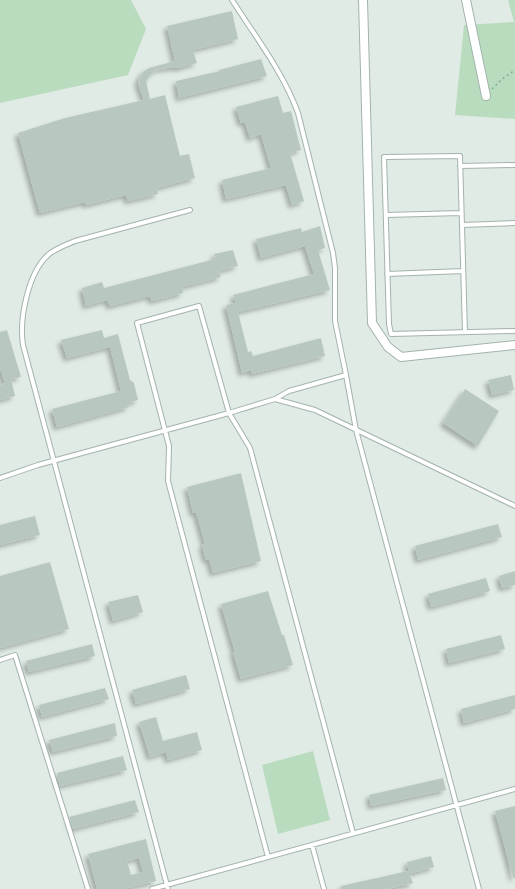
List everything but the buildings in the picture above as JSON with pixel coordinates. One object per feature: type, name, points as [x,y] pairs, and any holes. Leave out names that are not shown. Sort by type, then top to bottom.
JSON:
[{"type":"street","points":[[363,0],[372,323],[388,347],[401,357],[515,345]]},
{"type":"street","points":[[466,0],[486,96]]},
{"type":"lane","points":[[232,0],[279,73],[298,113],[333,253],[335,268],[335,321],[356,430],[479,889]]},
{"type":"lane","points":[[465,332],[460,156],[384,157],[389,324],[392,334],[515,331]]},
{"type":"lane","points":[[460,166],[515,165]]},
{"type":"lane","points":[[168,887],[22,345],[21,333],[23,312],[28,292],[40,266],[47,256],[57,248],[76,241],[190,210]]},
{"type":"lane","points":[[386,215],[462,213]]},
{"type":"lane","points":[[462,225],[515,223]]},
{"type":"lane","points":[[387,274],[463,271]]},
{"type":"lane","points":[[268,857],[168,481],[169,446],[137,323],[199,306],[229,413],[250,448],[353,833]]},
{"type":"lane","points":[[0,478],[53,461],[229,413],[275,399],[289,391],[346,375]]},
{"type":"lane","points":[[275,399],[315,410],[515,506]]},
{"type":"lane","points":[[0,660],[16,656],[88,889]]},
{"type":"lane","points":[[152,889],[168,887],[268,857],[515,789]]},
{"type":"lane","points":[[312,845],[324,889]]},
{"type":"path","points":[[486,96],[502,79],[515,70]]},
{"type":"green space","points":[[0,0],[131,0],[146,29],[128,75],[0,103]]},
{"type":"green space","points":[[508,0],[515,0],[515,119],[455,115],[464,25],[514,22]]},
{"type":"green space","points":[[313,751],[330,820],[278,834],[262,765]]}]
